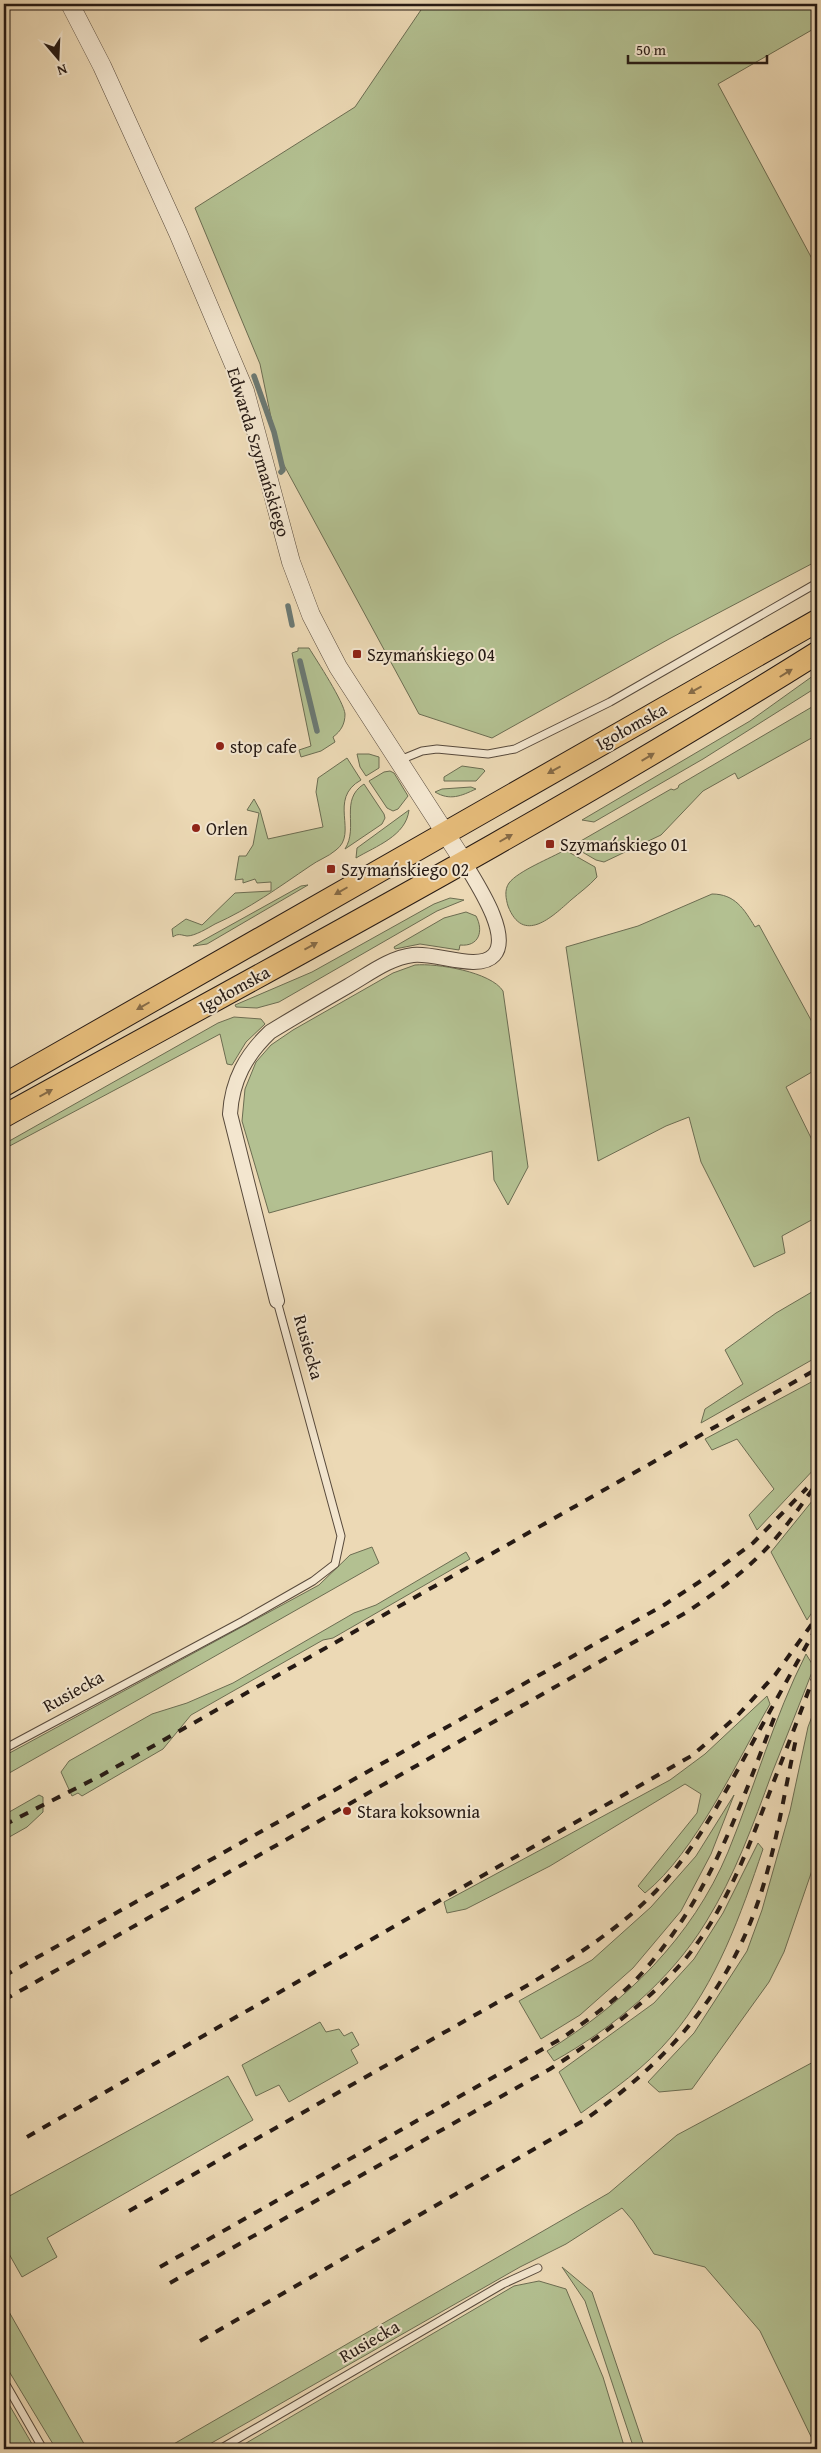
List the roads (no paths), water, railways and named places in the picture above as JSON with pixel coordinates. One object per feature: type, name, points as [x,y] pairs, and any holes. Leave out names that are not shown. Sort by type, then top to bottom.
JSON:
[{"type":"main road","name":"Igołomska","points":[[4,1085],[444,832],[817,621]]},
{"type":"main road","name":"Igołomska","points":[[4,1116],[634,766],[817,653]]},
{"type":"street","name":"Edwarda Szymańskiego","points":[[70,4],[102,66],[178,233],[245,391],[291,562],[311,615],[338,667],[444,832]]},
{"type":"street","points":[[444,832],[464,862]]},
{"type":"street","name":"Rusiecka","points":[[277,1301],[230,1114],[231,1095],[238,1074],[255,1046],[276,1028],[389,962],[425,954],[464,961],[483,961],[495,955],[499,945],[497,927],[464,862]]},
{"type":"lane","points":[[398,761],[422,751],[437,749],[488,754],[516,749],[610,702],[817,584]]},
{"type":"lane","name":"Rusiecka","points":[[4,1749],[243,1621],[313,1580],[335,1564],[341,1536],[277,1301]]},
{"type":"lane","name":"Rusiecka","points":[[220,2449],[503,2284],[538,2268]]},
{"type":"lane","points":[[4,2381],[43,2449]]},
{"type":"waterway","points":[[254,376],[274,432],[283,470],[281,472]]},
{"type":"waterway","points":[[288,606],[292,625]]},
{"type":"waterway","points":[[300,661],[317,731]]},
{"type":"railway","points":[[4,1825],[102,1775],[817,1369]]},
{"type":"railway","points":[[4,2000],[687,1612],[752,1563],[783,1530],[817,1483]]},
{"type":"railway","points":[[4,1976],[664,1605],[710,1575],[753,1543],[807,1488]]},
{"type":"railway","points":[[27,2137],[693,1755],[738,1715],[775,1675],[817,1617]]},
{"type":"railway","points":[[129,2211],[528,1985],[579,1953],[627,1918],[669,1876],[703,1829],[733,1779],[814,1632]]},
{"type":"railway","points":[[170,2283],[550,2069],[602,2034],[650,1995],[680,1965],[695,1946],[709,1926],[732,1884],[760,1817],[817,1667]]},
{"type":"railway","points":[[160,2267],[564,2037],[625,1990],[643,1972],[667,1942],[688,1912],[706,1880],[736,1816],[776,1713]]},
{"type":"railway","points":[[200,2341],[583,2121],[640,2076],[665,2052],[709,1998],[728,1969],[744,1937],[758,1902],[770,1862],[796,1739]]},
{"type":"place","name":"Szymańskiego 04","points":[[357,654]]},
{"type":"place","name":"stop cafe","points":[[220,746]]},
{"type":"place","name":"Orlen","points":[[196,828]]},
{"type":"place","name":"Szymańskiego 01","points":[[550,844]]},
{"type":"place","name":"Szymańskiego 02","points":[[331,869]]},
{"type":"place","name":"Stara koksownia","points":[[347,1811]]}]
